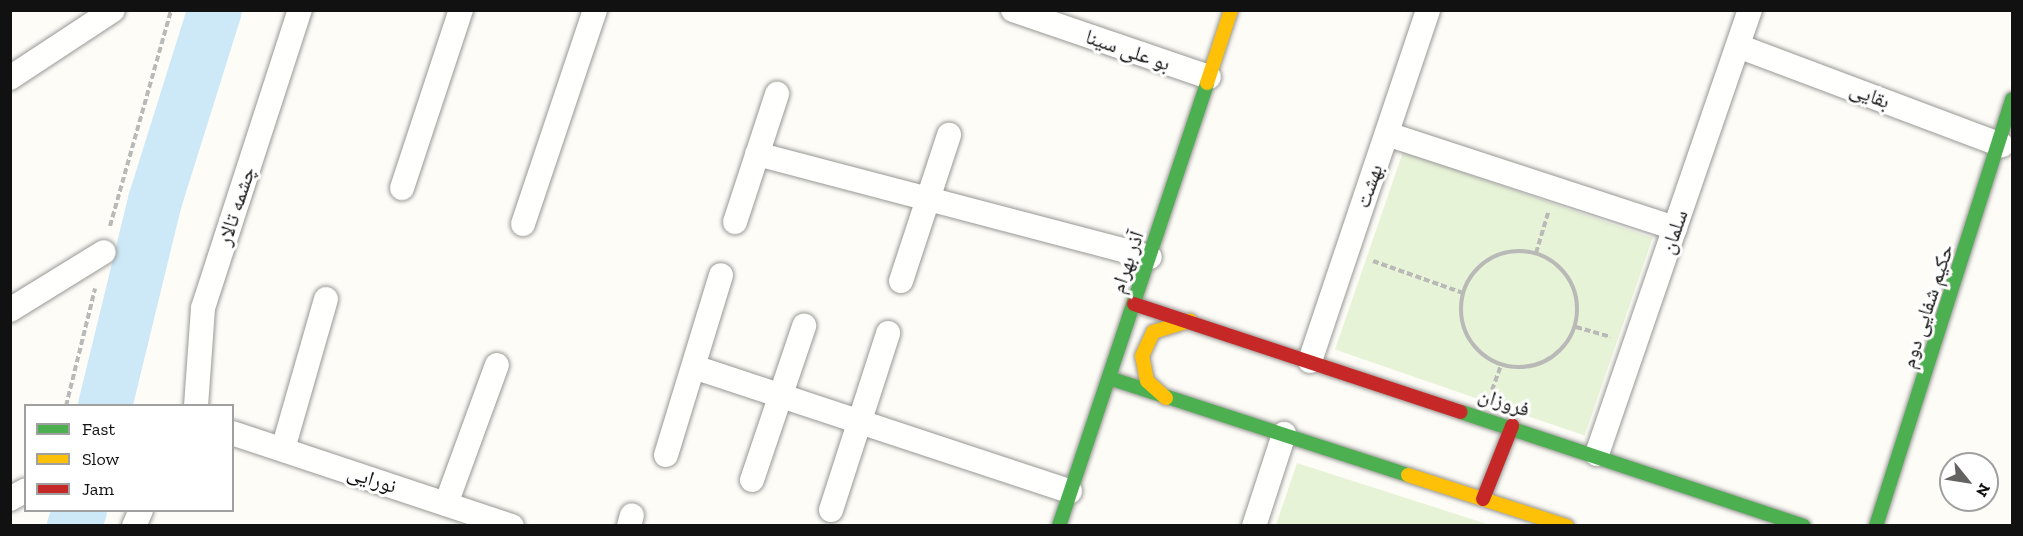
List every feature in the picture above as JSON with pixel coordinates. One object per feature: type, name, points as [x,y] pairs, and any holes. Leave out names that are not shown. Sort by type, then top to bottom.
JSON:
[{"type":"street","points":[[10,78],[113,10]]},
{"type":"street","name":"چشمه تالار","points":[[196,404],[203,308],[300,10]]},
{"type":"street","points":[[402,188],[461,10]]},
{"type":"street","points":[[523,224],[595,10]]},
{"type":"street","name":"آذر بهرام","points":[[1059,525],[1231,10]]},
{"type":"street","name":"بهشت","points":[[1310,361],[1428,10]]},
{"type":"street","name":"سلمان","points":[[1597,454],[1750,10]]},
{"type":"street","name":"بو علی سینا","points":[[1025,12],[1209,77]]},
{"type":"street","name":"بقایی","points":[[1738,46],[2002,145]]},
{"type":"street","points":[[735,222],[777,94]]},
{"type":"street","name":"حکیم شفایی دوم","points":[[1876,525],[2002,145],[2010,114]]},
{"type":"street","points":[[1387,134],[1555,192],[1675,228]]},
{"type":"street","points":[[901,281],[949,135]]},
{"type":"street","points":[[757,154],[1150,258]]},
{"type":"street","points":[[10,310],[104,252]]},
{"type":"street","points":[[666,455],[721,275]]},
{"type":"street","points":[[283,450],[326,299]]},
{"type":"street","name":"فروزان","points":[[1134,304],[1597,454],[1804,525]]},
{"type":"street","points":[[1166,398],[1142,369],[1146,343],[1164,325],[1190,321]]},
{"type":"street","points":[[752,480],[804,326]]},
{"type":"street","points":[[831,510],[888,333]]},
{"type":"street","points":[[446,504],[497,365]]},
{"type":"street","points":[[694,367],[1070,491]]},
{"type":"street","points":[[1109,378],[1567,525]]},
{"type":"street","points":[[1483,499],[1512,426]]},
{"type":"street","name":"نورایی","points":[[234,434],[512,525]]},
{"type":"street","points":[[1254,525],[1284,434]]},
{"type":"street","points":[[10,499],[24,491]]},
{"type":"path","points":[[66,404],[104,252],[171,10]]},
{"type":"path","points":[[1536,253],[1555,192]]},
{"type":"path","points":[[1347,252],[1463,293]]},
{"type":"path","points":[[1536,253],[1552,260],[1575,289],[1575,327],[1551,359],[1532,367],[1501,365],[1476,350],[1465,333],[1463,293],[1477,270],[1499,254],[1536,253]]},
{"type":"path","points":[[1575,327],[1635,344]]},
{"type":"path","points":[[1489,398],[1501,365]]},
{"type":"green space","points":[[1403,152],[1653,238],[1585,436],[1335,350]]},
{"type":"green space","points":[[1297,463],[1490,525],[1276,525]]},
{"type":"waterway","points":[[105,404],[155,201],[215,10]]},
{"type":"waterway","points":[[74,526],[79,512]]},
{"type":"traffic: fast","points":[[1059,526],[1207,83]]},
{"type":"traffic: fast","points":[[1876,526],[2012,99]]},
{"type":"traffic: fast","points":[[1109,378],[1408,475]]},
{"type":"traffic: fast","points":[[1461,412],[1804,526]]},
{"type":"traffic: slow","points":[[1207,83],[1231,10]]},
{"type":"traffic: slow","points":[[1166,398],[1147,381],[1142,356],[1153,332],[1190,321]]},
{"type":"traffic: slow","points":[[1408,475],[1567,526]]},
{"type":"traffic: jam","points":[[1134,304],[1461,412]]},
{"type":"traffic: jam","points":[[1483,499],[1512,426]]}]
